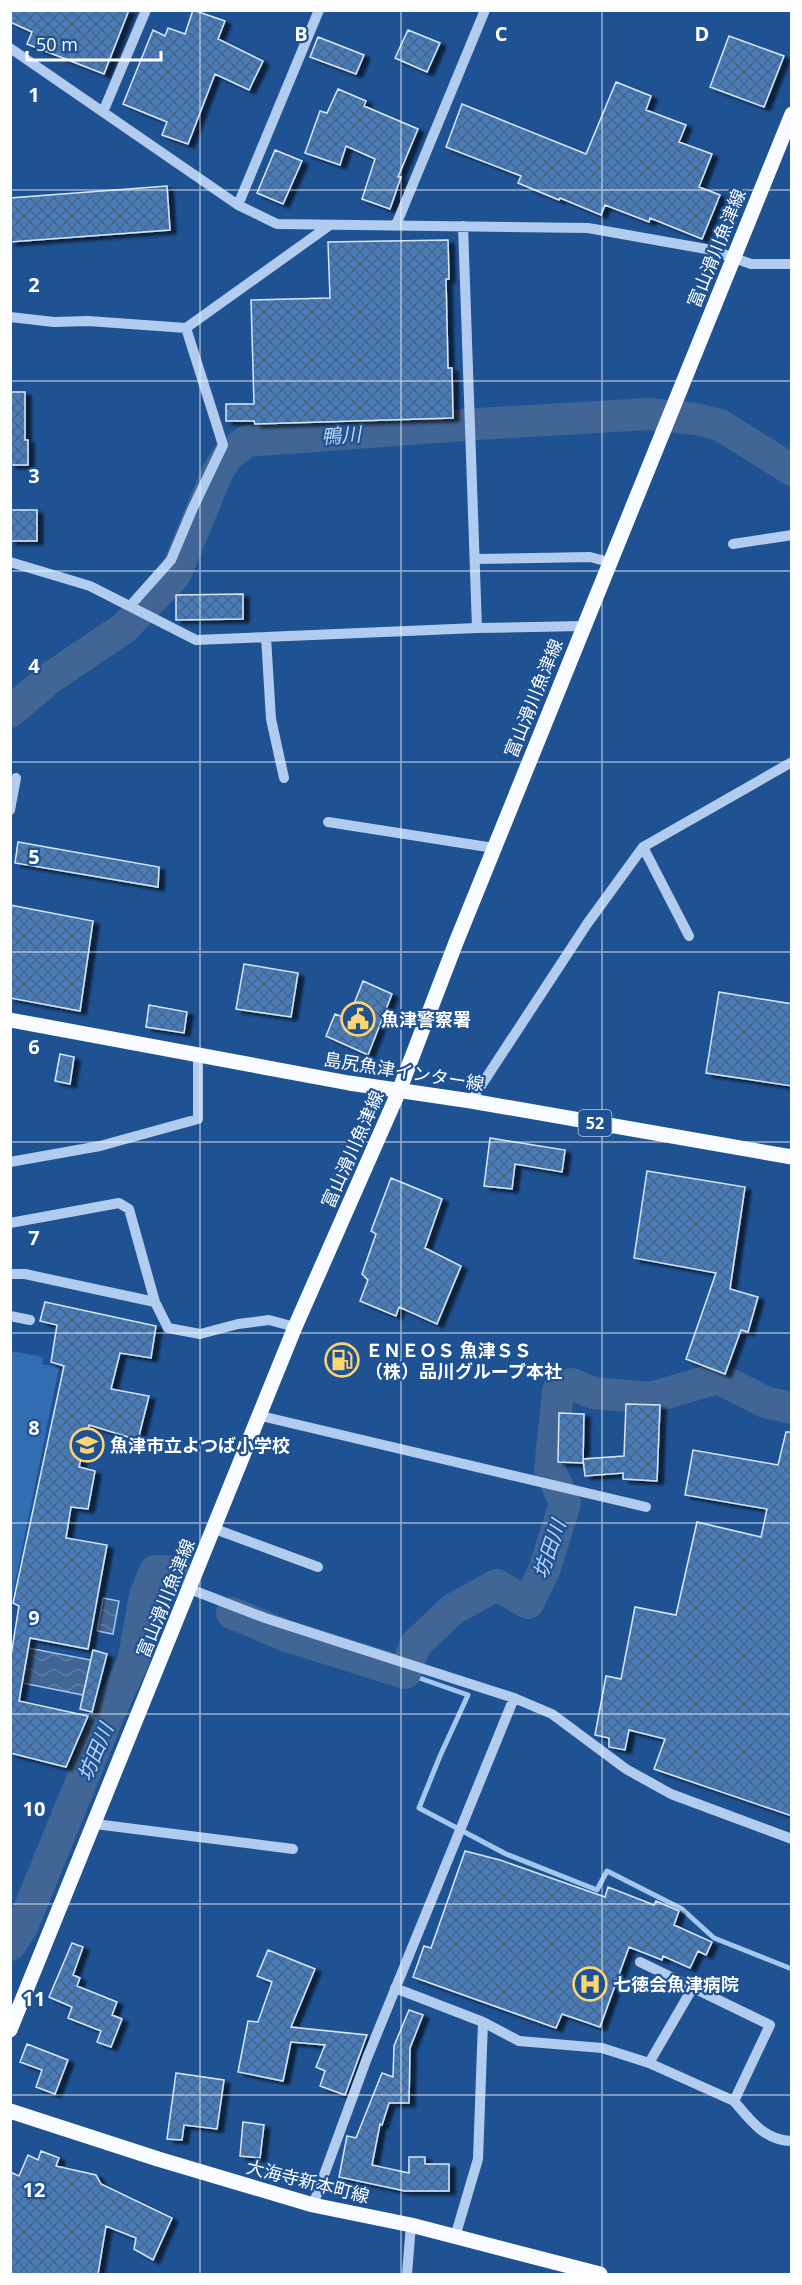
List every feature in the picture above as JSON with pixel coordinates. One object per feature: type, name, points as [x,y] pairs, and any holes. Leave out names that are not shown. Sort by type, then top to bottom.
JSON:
[{"type":"main road","name":"富山滑川魚津線","points":[[10,2030],[261,1416],[295,1327],[399,1091],[583,626],[792,114]]},
{"type":"main road","name":"島尻魚津インター線","points":[[10,1020],[399,1091],[471,1101],[792,1157]]},
{"type":"main road","name":"大海寺新本町線","points":[[10,2111],[158,2159],[313,2205],[411,2225],[600,2274]]},
{"type":"street","points":[[103,111],[146,10]]},
{"type":"street","points":[[238,205],[319,10]]},
{"type":"street","points":[[396,225],[485,10]]},
{"type":"street","points":[[10,48],[238,205],[277,224],[588,228],[712,250],[751,264],[792,264]]},
{"type":"street","points":[[10,317],[54,322],[88,321],[186,328],[330,224]]},
{"type":"street","points":[[463,226],[477,627]]},
{"type":"street","points":[[129,606],[171,560],[223,445],[186,328]]},
{"type":"street","points":[[733,544],[792,536]]},
{"type":"street","points":[[475,559],[590,557],[609,562]]},
{"type":"street","points":[[10,562],[90,586],[196,640],[477,627],[583,626]]},
{"type":"street","points":[[266,637],[271,719],[284,778]]},
{"type":"street","points":[[471,1101],[587,924],[644,847],[792,762]]},
{"type":"street","points":[[10,810],[16,778]]},
{"type":"street","points":[[328,822],[494,848]]},
{"type":"street","points":[[644,847],[688,936]]},
{"type":"street","points":[[10,1162],[100,1146],[198,1119],[198,1054]]},
{"type":"street","points":[[10,1223],[120,1203],[129,1209],[155,1302],[168,1328],[200,1334],[238,1324],[269,1320],[295,1327]]},
{"type":"street","points":[[10,1274],[26,1274],[155,1302]]},
{"type":"street","points":[[10,1316],[30,1320]]},
{"type":"street","points":[[261,1416],[646,1508]]},
{"type":"street","points":[[215,1529],[318,1567]]},
{"type":"street","points":[[190,1589],[265,1618],[514,1698],[552,1714],[626,1769],[671,1794],[792,1839]]},
{"type":"street","points":[[313,2205],[367,2058],[514,1698]]},
{"type":"street","points":[[95,1824],[293,1849]]},
{"type":"street","points":[[640,1962],[770,2025],[734,2101]]},
{"type":"street","points":[[395,1988],[483,2022],[519,2041],[602,2048],[649,2063],[734,2101],[755,2126],[768,2136],[792,2141]]},
{"type":"street","points":[[649,2063],[692,1989]]},
{"type":"street","points":[[455,2237],[478,2159],[483,2022]]},
{"type":"street","points":[[407,2274],[411,2225]]},
{"type":"shaded area","points":[[11,1351],[43,1357],[42,1364],[59,1368],[11,1603]]},
{"type":"water","points":[[103,1598],[119,1601],[113,1634],[97,1631]]},
{"type":"water","points":[[28,1648],[91,1660],[83,1695],[22,1683]]},
{"type":"building","points":[[10,10],[129,10],[104,74],[27,44],[32,32],[10,22]]},
{"type":"building","points":[[193,10],[225,21],[218,39],[263,61],[249,90],[215,74],[188,144],[162,135],[167,122],[123,104],[153,30],[165,36],[168,28],[185,34]]},
{"type":"building","points":[[408,30],[440,43],[427,72],[395,58]]},
{"type":"building","points":[[729,36],[784,56],[764,107],[710,87]]},
{"type":"building","points":[[318,37],[364,55],[356,74],[310,57]]},
{"type":"building","points":[[616,82],[651,96],[646,110],[686,125],[679,142],[712,154],[699,187],[720,195],[702,239],[650,218],[649,222],[605,205],[601,215],[560,198],[559,200],[518,183],[521,176],[446,147],[462,104],[586,154]]},
{"type":"building","points":[[338,89],[366,101],[364,106],[418,129],[398,177],[401,177],[390,209],[362,199],[375,159],[346,146],[340,165],[305,153],[320,111],[327,113]]},
{"type":"building","points":[[275,150],[302,161],[283,204],[257,193]]},
{"type":"building","points":[[167,186],[170,230],[10,242],[10,198]]},
{"type":"building","points":[[448,240],[449,279],[446,279],[448,368],[452,368],[453,418],[255,424],[254,421],[226,421],[226,404],[254,404],[251,300],[330,298],[328,242]]},
{"type":"building","points":[[10,392],[25,392],[25,440],[28,440],[28,465],[10,465]]},
{"type":"building","points":[[10,510],[37,510],[37,541],[10,541]]},
{"type":"building","points":[[243,594],[243,619],[176,620],[176,595]]},
{"type":"building","points":[[18,842],[159,867],[158,887],[15,863]]},
{"type":"building","points":[[10,905],[93,921],[80,1011],[10,998]]},
{"type":"building","points":[[244,964],[298,973],[291,1017],[236,1009]]},
{"type":"building","points":[[363,981],[392,994],[368,1055],[326,1036],[335,1014],[348,1019]]},
{"type":"building","points":[[719,992],[792,1004],[792,1086],[706,1073]]},
{"type":"building","points":[[149,1005],[187,1012],[184,1033],[146,1027]]},
{"type":"building","points":[[60,1054],[74,1057],[70,1084],[55,1081]]},
{"type":"building","points":[[490,1138],[565,1150],[562,1172],[515,1164],[512,1189],[484,1186]]},
{"type":"building","points":[[647,1171],[745,1187],[730,1289],[758,1297],[748,1332],[741,1330],[725,1374],[686,1359],[716,1273],[634,1258]]},
{"type":"building","points":[[391,1178],[442,1199],[425,1248],[461,1266],[437,1324],[399,1307],[396,1316],[360,1301],[368,1280],[362,1274],[376,1234],[371,1231]]},
{"type":"building","points":[[45,1302],[156,1326],[151,1358],[120,1353],[111,1389],[149,1396],[138,1440],[89,1425],[79,1467],[95,1471],[88,1509],[71,1507],[66,1538],[107,1545],[88,1649],[30,1638],[19,1701],[88,1716],[66,1767],[10,1753],[10,1662],[19,1606],[13,1603],[64,1366],[51,1362],[57,1325],[40,1321]]},
{"type":"building","points":[[626,1404],[660,1405],[657,1481],[623,1479],[623,1473],[585,1476],[583,1459],[624,1456]]},
{"type":"building","points":[[559,1413],[584,1414],[583,1463],[558,1462]]},
{"type":"building","points":[[786,1432],[792,1432],[792,1816],[654,1769],[665,1739],[629,1730],[625,1750],[609,1747],[609,1738],[595,1735],[606,1676],[621,1679],[635,1607],[676,1615],[697,1522],[761,1537],[767,1509],[685,1495],[693,1450],[778,1465]]},
{"type":"building","points":[[93,1650],[107,1654],[92,1712],[80,1709]]},
{"type":"building","points":[[465,1851],[500,1860],[605,1897],[608,1887],[654,1905],[656,1901],[679,1911],[674,1925],[712,1942],[706,1955],[698,1951],[690,1968],[663,1956],[662,1960],[629,1947],[600,2027],[562,2014],[556,2028],[413,1977],[424,1946],[431,1948]]},
{"type":"building","points":[[72,1943],[83,1947],[73,1975],[80,1978],[77,1986],[117,2002],[112,2015],[122,2019],[111,2047],[97,2042],[101,2031],[68,2018],[72,2007],[49,1997]]},
{"type":"building","points":[[268,1950],[315,1969],[291,2027],[367,2035],[345,2095],[320,2086],[325,2071],[316,2067],[325,2045],[291,2042],[283,2081],[238,2072],[248,2021],[258,2022],[272,1982],[257,1976]]},
{"type":"building","points":[[409,2010],[423,2015],[410,2048],[409,2103],[389,2103],[382,2125],[380,2124],[372,2165],[409,2173],[409,2157],[425,2157],[425,2164],[449,2164],[449,2191],[405,2191],[339,2177],[347,2136],[356,2138],[382,2073],[393,2077],[394,2046]]},
{"type":"building","points":[[27,2044],[68,2060],[55,2094],[36,2087],[42,2070],[20,2062]]},
{"type":"building","points":[[176,2073],[224,2080],[217,2129],[184,2125],[182,2140],[167,2139]]},
{"type":"building","points":[[243,2122],[264,2125],[260,2158],[240,2156]]},
{"type":"building","points":[[41,2151],[59,2158],[56,2166],[96,2175],[101,2184],[172,2218],[153,2260],[134,2249],[136,2238],[106,2226],[98,2274],[10,2274],[10,2172],[19,2176],[28,2155],[38,2160]]},
{"type":"waterway","name":"鴨川","points":[[10,712],[50,678],[124,628],[175,575],[217,473],[228,455],[247,441],[649,414],[696,419],[720,425],[792,470]]},
{"type":"waterway","name":"坊田川","points":[[232,1613],[284,1635],[405,1673],[415,1645],[453,1609],[497,1585],[528,1603],[545,1568],[565,1503],[550,1470],[558,1391],[572,1384],[593,1393],[650,1398],[718,1378],[765,1402],[792,1408]]},
{"type":"waterway","name":"坊田川","points":[[10,1945],[22,1927],[110,1711],[133,1662],[145,1596],[155,1571],[176,1572]]},
{"type":"waterway","points":[[405,1673],[468,1695],[419,1808],[506,1854],[597,1890],[607,1871],[682,1909],[714,1938],[792,1969]]},
{"type":"place","name":"魚津警察署","points":[[358,1019]]},
{"type":"place","name":"ＥＮＥＯＳ 魚津ＳＳ （株）品川グループ本社","points":[[342,1360]]},
{"type":"place","name":"魚津市立よつば小学校","points":[[87,1445]]},
{"type":"place","name":"七徳会魚津病院","points":[[590,1984]]}]
